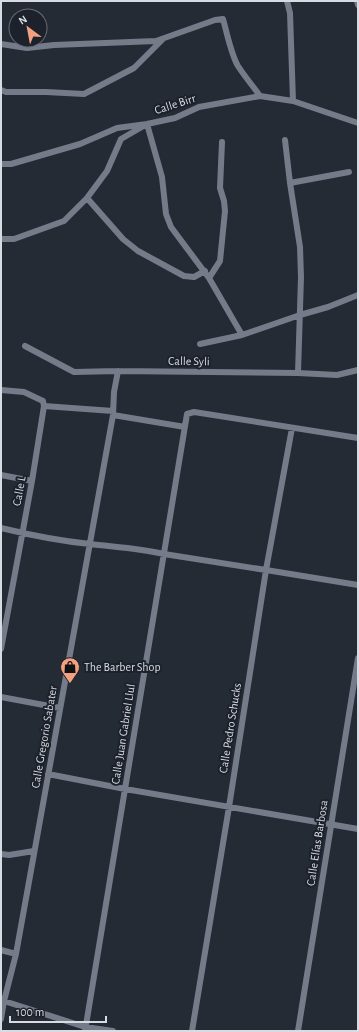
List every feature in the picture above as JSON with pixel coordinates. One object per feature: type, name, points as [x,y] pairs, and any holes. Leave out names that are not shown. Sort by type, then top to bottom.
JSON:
[{"type":"street","points":[[287,1],[290,13],[294,101]]},
{"type":"street","points":[[1,44],[27,48],[54,45],[156,41],[215,20],[223,19],[231,48],[238,65],[260,96]]},
{"type":"street","points":[[1,90],[6,92],[84,94],[134,68],[164,38]]},
{"type":"street","name":"Calle Birr","points":[[1,164],[11,164],[80,144],[117,128],[175,118],[199,107],[260,96],[294,101],[358,123]]},
{"type":"street","points":[[1,239],[14,239],[64,221],[87,198],[107,171],[121,140],[147,124],[162,177],[166,214],[171,227],[209,278],[242,335]]},
{"type":"street","points":[[285,140],[300,247],[301,277],[298,373]]},
{"type":"street","points":[[209,278],[220,260],[225,211],[220,188],[222,142]]},
{"type":"street","points":[[290,183],[349,172]]},
{"type":"street","points":[[87,198],[123,239],[138,251],[184,276],[194,277],[205,272]]},
{"type":"street","points":[[200,344],[242,335],[328,307],[358,295]]},
{"type":"street","name":"Calle Syli","points":[[25,346],[74,372],[298,373],[337,375],[358,370]]},
{"type":"street","name":"Calle Gregorio Sabater","points":[[1,1019],[16,954],[113,413],[114,392],[118,371]]},
{"type":"street","points":[[1,390],[24,392],[44,401],[44,406],[113,413],[185,427]]},
{"type":"street","name":"Calle L","points":[[1,649],[32,481],[44,406]]},
{"type":"street","name":"Calle Juan Gabriel Llul","points":[[85,1029],[188,414],[194,412],[292,428]]},
{"type":"street","points":[[292,428],[358,438]]},
{"type":"street","name":"Calle Pedro Schucks","points":[[192,1031],[266,570],[292,428]]},
{"type":"street","points":[[1,475],[32,481]]},
{"type":"street","points":[[1,528],[89,544],[147,550],[358,585]]},
{"type":"street","name":"Calle Elías Barbosa","points":[[298,1031],[358,658]]},
{"type":"street","points":[[1,697],[60,708]]},
{"type":"street","points":[[48,774],[125,789],[358,829]]},
{"type":"street","points":[[1,854],[9,855],[34,851]]},
{"type":"street","points":[[1,950],[16,954]]},
{"type":"street","points":[[4,1001],[85,1029],[113,1031]]},
{"type":"place","name":"The Barber Shop","points":[[70,684]]}]
